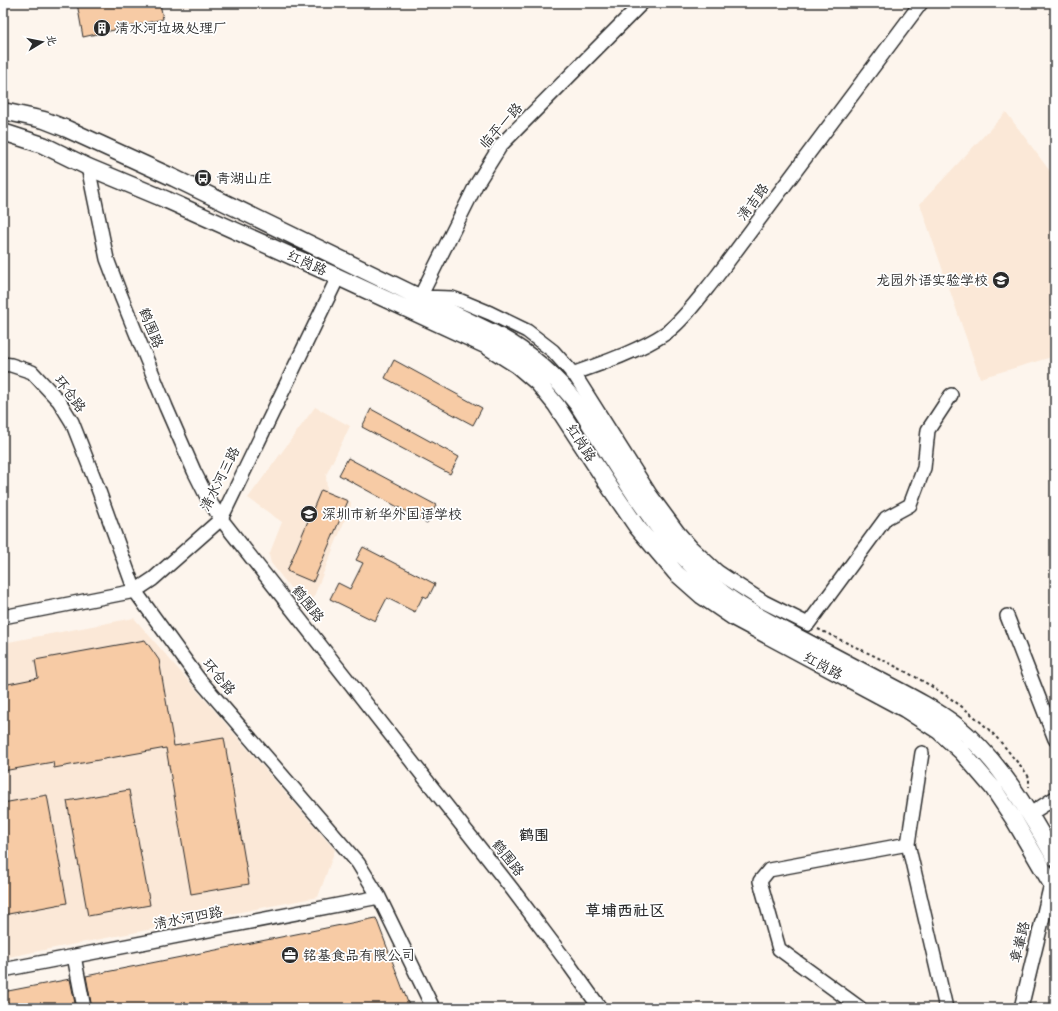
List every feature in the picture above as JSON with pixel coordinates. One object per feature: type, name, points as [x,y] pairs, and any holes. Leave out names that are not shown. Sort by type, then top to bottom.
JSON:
[{"type":"main road","name":"红岗路","points":[[3,111],[44,120],[174,178],[420,297],[508,341],[530,355],[551,373],[578,405],[649,516],[674,547],[711,584],[760,618],[922,703],[965,733],[1005,778],[1030,814],[1055,858]]},
{"type":"main road","name":"红岗路","points":[[3,132],[43,145],[88,167],[167,200],[487,346],[508,358],[527,372],[556,405],[625,510],[652,546],[676,573],[702,596],[733,617],[905,709],[939,731],[967,757],[993,788],[1013,818],[1053,887]]},
{"type":"main road","points":[[115,178],[123,179],[128,177],[130,174],[132,168],[128,158]]},
{"type":"street","name":"临平一路","points":[[420,297],[476,186],[501,145],[642,3]]},
{"type":"street","name":"清吉路","points":[[572,374],[656,339],[667,332],[691,308],[717,276],[921,3]]},
{"type":"street","name":"鹤围路","points":[[88,167],[107,259],[166,407],[206,497],[512,889],[600,1008]]},
{"type":"street","name":"清水河三路","points":[[3,617],[134,591],[153,579],[221,518],[338,277]]},
{"type":"street","points":[[420,297],[452,298],[510,322],[527,331],[544,343],[576,377],[650,494],[673,526],[691,547],[718,572],[736,584],[764,602],[808,624],[886,518],[910,505],[924,468],[928,430],[951,395]]},
{"type":"street","name":"环仓路","points":[[3,364],[32,372],[59,401],[72,422],[96,483],[134,591],[198,678],[358,863],[379,897],[433,1008]]},
{"type":"street","points":[[1007,616],[1055,739]]},
{"type":"street","points":[[922,753],[908,844],[946,1008]]},
{"type":"street","points":[[1030,814],[1055,798]]},
{"type":"street","points":[[860,1008],[779,949],[760,881],[769,870],[908,844]]},
{"type":"street","name":"章輋路","points":[[1021,1008],[1053,887]]},
{"type":"street","name":"清水河四路","points":[[3,970],[379,897]]},
{"type":"street","points":[[74,956],[84,1008]]},
{"type":"shaded area","name":"龙园外语实验学校","points":[[1006,112],[1055,178],[1055,356],[980,378],[920,204]]},
{"type":"shaded area","name":"深圳市新华外国语学校","points":[[315,407],[350,426],[326,475],[327,491],[351,502],[351,505],[314,596],[306,608],[271,563],[269,555],[282,522],[248,498]]},
{"type":"shaded area","points":[[134,618],[335,850],[318,897],[3,958],[3,643]]},
{"type":"building","name":"清水河垃圾处理厂","points":[[77,3],[160,3],[163,19],[83,37]]},
{"type":"building","points":[[394,360],[482,408],[473,425],[385,378]]},
{"type":"building","points":[[371,409],[459,457],[450,474],[362,427]]},
{"type":"building","points":[[348,458],[436,505],[427,523],[339,475]]},
{"type":"building","points":[[321,490],[348,501],[313,582],[287,571]]},
{"type":"building","points":[[363,547],[435,584],[428,598],[423,596],[415,612],[387,598],[375,621],[330,599],[338,583],[350,589],[363,563],[356,560]]},
{"type":"building","points":[[145,640],[159,660],[174,746],[224,738],[249,884],[191,894],[166,748],[54,768],[53,762],[3,771],[3,685],[38,678],[35,660]]},
{"type":"building","points":[[129,790],[150,905],[88,916],[67,801]]},
{"type":"building","points":[[47,795],[67,903],[3,915],[3,803]]},
{"type":"building","name":"铭基食品有限公司","points":[[376,918],[410,1008],[92,1008],[86,976]]},
{"type":"building","points":[[70,979],[76,1008],[3,1008],[3,992]]},
{"type":"place","name":"清水河垃圾处理厂","points":[[102,28]]},
{"type":"place","name":"青湖山庄","points":[[203,178]]},
{"type":"place","name":"龙园外语实验学校","points":[[1001,280]]},
{"type":"place","name":"深圳市新华外国语学校","points":[[309,514]]},
{"type":"place","name":"铭基食品有限公司","points":[[290,955]]},
{"type":"district","name":"鹤围","points":[[534,835]]},
{"type":"district","name":"草埔西社区","points":[[625,910]]}]
